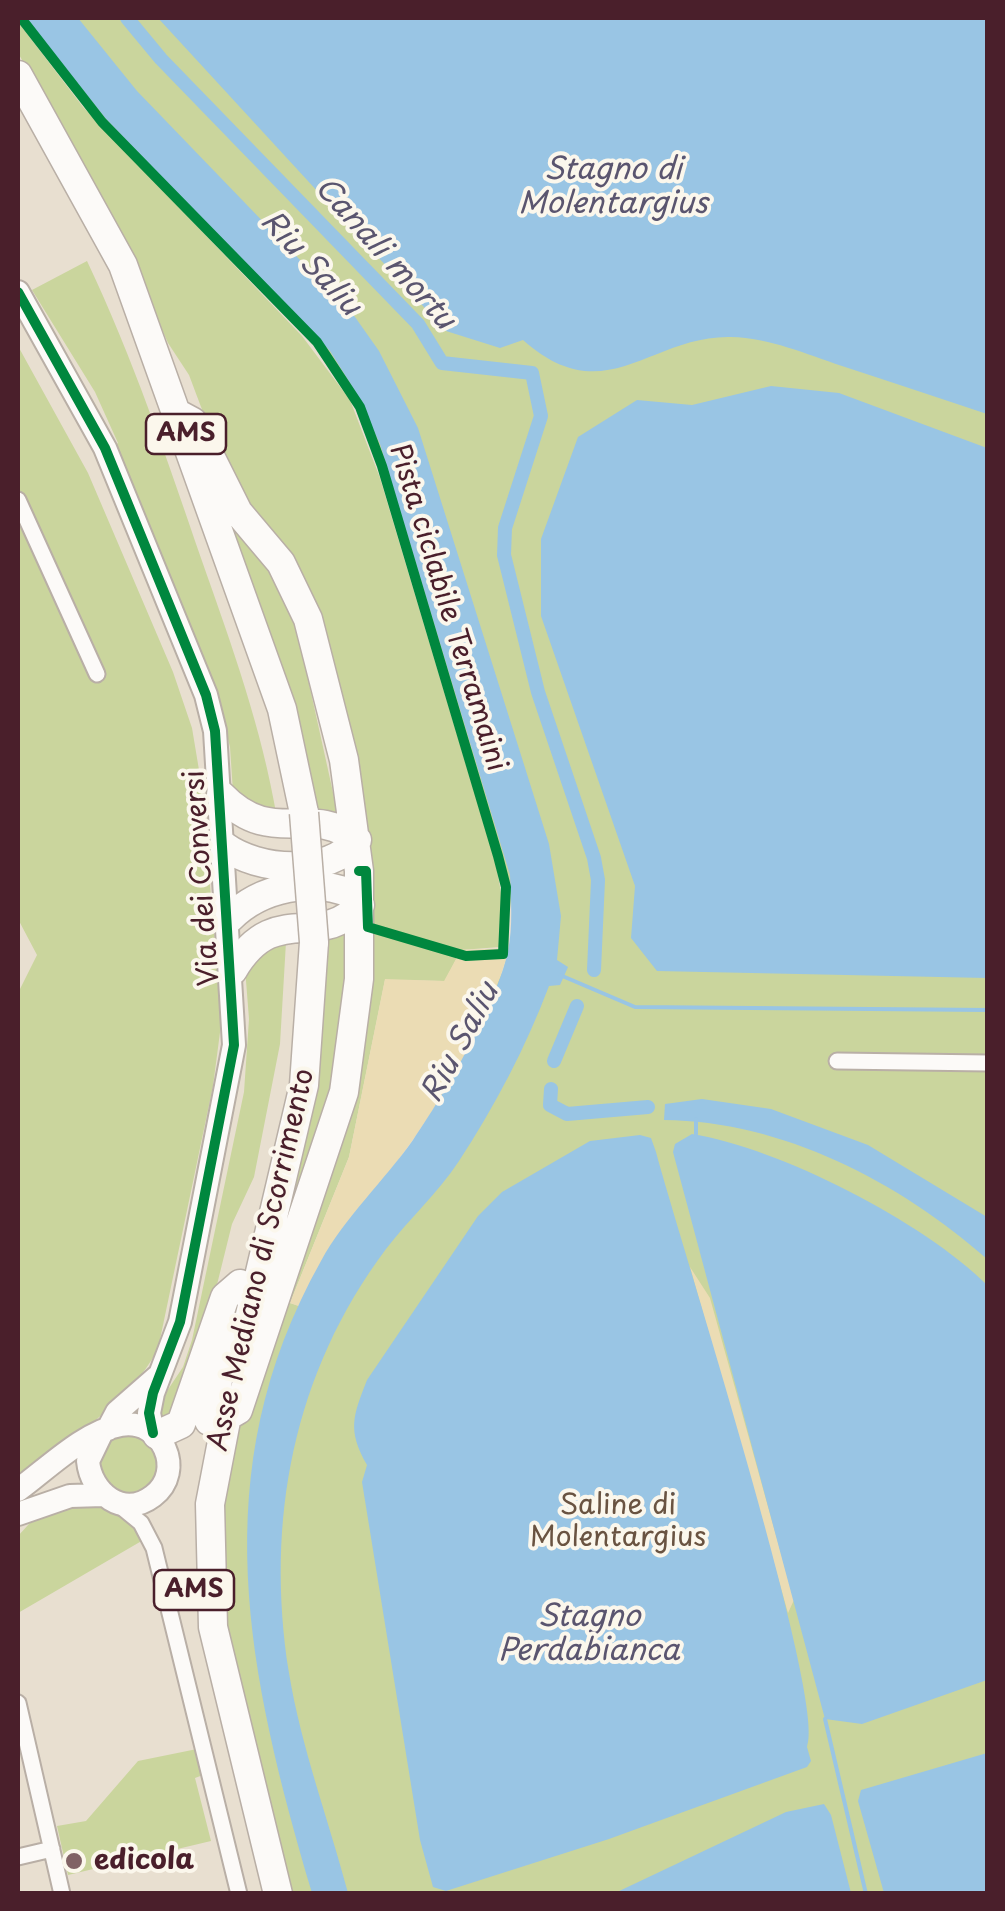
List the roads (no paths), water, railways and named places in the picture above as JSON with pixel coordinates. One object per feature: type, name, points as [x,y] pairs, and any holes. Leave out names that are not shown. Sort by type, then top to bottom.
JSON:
[{"type":"highway","name":"Asse Mediano di Scorrimento","points":[[18,76],[116,252],[180,415],[282,709],[296,813],[305,942],[304,1086],[226,1417],[210,1504],[212,1627],[278,1894]]},
{"type":"highway","name":"Asse Mediano di Scorrimento","points":[[18,111],[82,220],[143,359],[259,693],[296,813]]},
{"type":"highway","points":[[180,415],[193,422],[238,512],[281,563],[299,594],[344,760],[357,840],[360,905],[359,979],[344,1092],[238,1410],[226,1417]]},
{"type":"highway","points":[[221,795],[254,822],[330,824],[357,840]]},
{"type":"highway","points":[[224,846],[240,858],[281,866],[326,862],[348,852],[357,840]]},
{"type":"highway","points":[[230,918],[255,898],[316,885],[352,894],[360,905]]},
{"type":"highway","points":[[233,970],[259,936],[274,929],[328,925],[348,918],[360,905]]},
{"type":"highway","name":"Asse Mediano di Scorrimento","points":[[260,1894],[207,1678],[194,1600],[192,1516],[200,1460],[287,1083],[305,942]]},
{"type":"highway","points":[[155,1434],[181,1424],[225,1297],[240,1284]]},
{"type":"street","name":"Via dei Conversi","points":[[18,292],[106,448],[206,695],[216,731],[233,970],[232,1077],[180,1322],[160,1375],[102,1430],[18,1490]]},
{"type":"street","points":[[18,500],[98,674]]},
{"type":"street","points":[[837,1061],[988,1063]]},
{"type":"street","points":[[18,1514],[55,1500],[109,1499],[138,1504],[161,1489],[169,1463],[149,1413],[160,1375]]},
{"type":"street","points":[[155,1434],[134,1424],[102,1430],[88,1461],[91,1480],[141,1523],[154,1548],[239,1894]]},
{"type":"street","points":[[18,1526],[55,1500]]},
{"type":"street","points":[[18,1703],[62,1894]]},
{"type":"street","points":[[18,1857],[52,1849]]},
{"type":"water","points":[[26,18],[78,18],[137,91],[355,317],[379,351],[418,428],[549,844],[561,916],[557,960],[568,967],[560,985],[549,986],[509,1076],[459,1161],[386,1249],[354,1297],[328,1346],[294,1450],[281,1560],[282,1616],[294,1701],[348,1893],[312,1893],[270,1732],[255,1653],[248,1575],[249,1497],[260,1419],[284,1340],[321,1261],[341,1229],[413,1140],[454,1074],[493,996],[508,951],[510,875],[380,444],[355,391],[330,351],[106,119]]},
{"type":"water","name":"Stagno di Molentargius","points":[[158,18],[987,18],[987,414],[760,340],[702,340],[603,371],[579,370],[552,361],[523,340],[500,348],[446,331]]},
{"type":"water","points":[[771,386],[839,393],[987,448],[987,978],[657,971],[631,938],[635,886],[541,616],[541,539],[578,437],[637,400],[692,405]]},
{"type":"water","points":[[702,1099],[771,1109],[868,1145],[987,1217],[987,1259],[916,1205],[837,1161],[752,1131],[664,1120],[665,1104]]},
{"type":"water","points":[[692,1134],[766,1155],[849,1191],[927,1237],[987,1285],[987,1680],[862,1724],[825,1719],[673,1152],[675,1144]]},
{"type":"water","name":"Stagno Perdabianca","points":[[640,1135],[651,1138],[656,1152],[748,1464],[796,1648],[808,1713],[807,1747],[811,1761],[807,1767],[609,1839],[446,1891],[433,1887],[420,1840],[362,1482],[367,1465],[357,1442],[356,1413],[367,1380],[478,1216],[502,1192],[590,1141]]},
{"type":"water","points":[[987,1753],[987,1893],[884,1893],[858,1801],[861,1790]]},
{"type":"water","points":[[824,1804],[831,1815],[851,1893],[615,1893],[786,1812]]},
{"type":"waterway","name":"Canali mortu","points":[[127,18],[161,59],[418,324],[442,363],[532,373],[541,416],[505,528],[504,555],[538,692],[594,858],[598,880],[594,970]]},
{"type":"waterway","points":[[560,975],[635,1007],[988,1010]]},
{"type":"waterway","name":"Canali mortu","points":[[554,1061],[577,1006]]},
{"type":"waterway","name":"Canali mortu","points":[[551,1089],[550,1105],[567,1114],[648,1107]]},
{"type":"waterway","points":[[696,1119],[696,1134]]},
{"type":"waterway","points":[[825,1719],[866,1894]]},
{"type":"place","name":"edicola","points":[[74,1861]]},
{"type":"water label","name":"Riu Saliu","points":[[310,264]]},
{"type":"water label","name":"Riu Saliu","points":[[461,1043]]},
{"type":"park label","name":"Saline di Molentargius","points":[[618,1522]]}]
